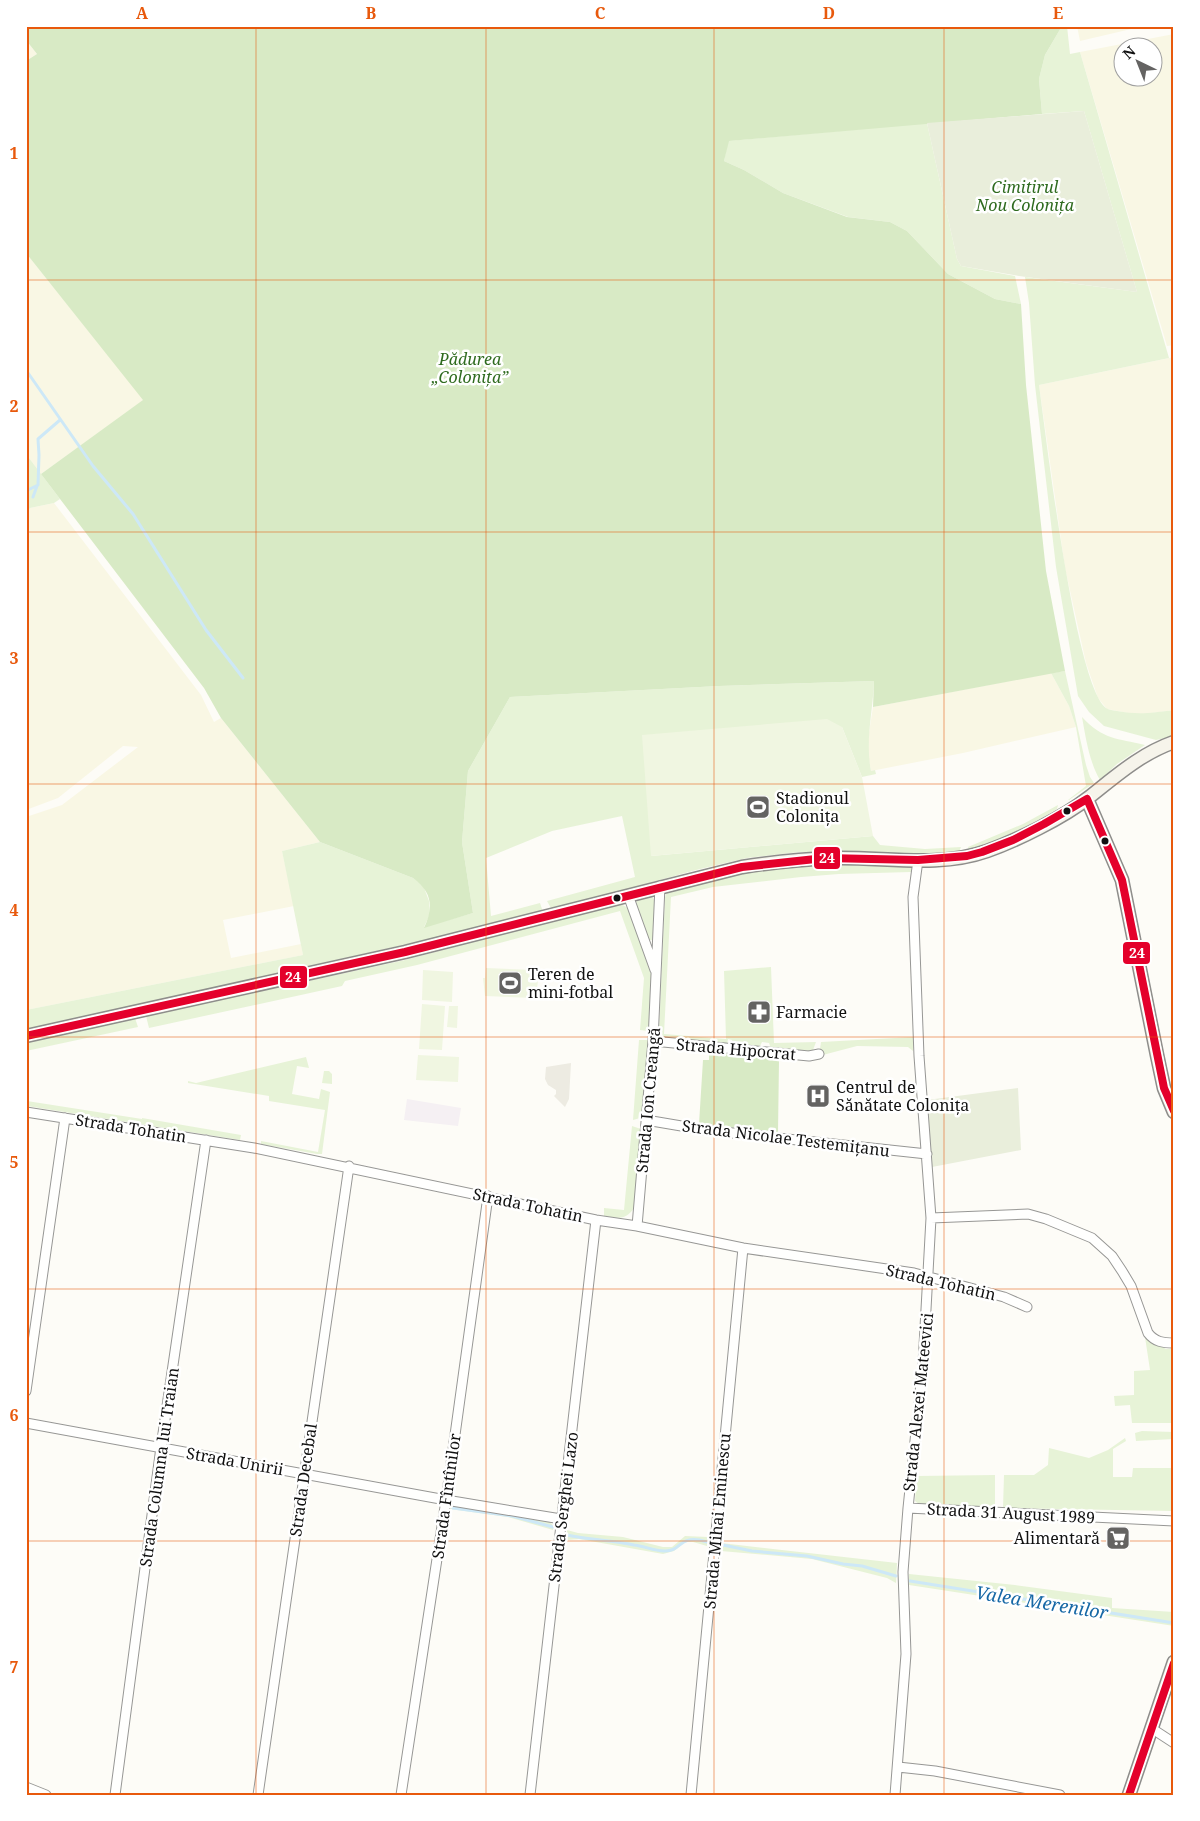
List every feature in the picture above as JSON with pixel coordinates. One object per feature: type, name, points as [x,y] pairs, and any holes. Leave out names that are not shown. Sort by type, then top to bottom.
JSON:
[{"type":"street","points":[[26,1036],[405,952],[660,886],[768,862],[836,858],[918,860],[968,856],[988,850],[1035,829],[1087,799],[1143,756],[1174,742]]},
{"type":"street","points":[[1087,799],[1122,880],[1164,1088],[1174,1112]]},
{"type":"street","name":"Strada Alexei Mateevici","points":[[895,1795],[906,1654],[903,1572],[921,1390],[931,1218],[919,1056],[913,897],[918,860]]},
{"type":"street","name":"Strada Ion Creangă","points":[[638,1226],[653,1041],[660,886]]},
{"type":"street","name":"Strada Ion Creangă","points":[[628,895],[657,975]]},
{"type":"street","name":"Strada Hipocrat","points":[[653,1041],[808,1056],[819,1054]]},
{"type":"street","name":"Strada Tohatin","points":[[26,1112],[206,1140],[349,1166],[596,1220],[638,1226],[743,1248],[914,1273],[1004,1297],[1027,1307]]},
{"type":"street","points":[[26,1392],[65,1118]]},
{"type":"street","name":"Strada Nicolae Testemițanu","points":[[646,1120],[705,1130],[927,1154]]},
{"type":"street","name":"Strada Columna lui Traian","points":[[115,1795],[161,1447],[206,1140]]},
{"type":"street","name":"Strada Decebal","points":[[258,1795],[349,1166]]},
{"type":"street","name":"Strada Fîntînilor","points":[[401,1795],[446,1500],[488,1196]]},
{"type":"street","points":[[931,1218],[1028,1214],[1046,1219],[1092,1238],[1112,1256],[1131,1286],[1148,1333],[1153,1339],[1164,1343],[1174,1343]]},
{"type":"street","name":"Strada Serghei Lazo","points":[[530,1795],[596,1220]]},
{"type":"street","name":"Strada Mihai Eminescu","points":[[691,1795],[743,1248]]},
{"type":"street","name":"Strada Unirii","points":[[26,1423],[446,1500],[561,1519]]},
{"type":"street","name":"Strada 31 August 1989","points":[[908,1508],[1174,1520]]},
{"type":"street","points":[[1129,1795],[1174,1662]]},
{"type":"street","points":[[1151,1728],[1174,1743]]},
{"type":"street","points":[[898,1767],[935,1771],[1060,1795]]},
{"type":"street","points":[[26,1787],[46,1795]]},
{"type":"shaded area","points":[[1077,26],[1144,26],[1080,41]]},
{"type":"shaded area","points":[[1174,34],[1174,345],[1167,346],[1080,52],[1112,46],[1112,88],[1162,88],[1162,38],[1153,38]]},
{"type":"shaded area","points":[[26,40],[37,54],[26,61]]},
{"type":"shaded area","points":[[26,253],[144,400],[41,474],[26,454]]},
{"type":"shaded area","points":[[1174,357],[1174,710],[1138,715],[1107,709],[1098,698],[1086,663],[1065,568],[1039,385]]},
{"type":"shaded area","points":[[54,503],[201,695],[214,722],[221,718],[320,842],[282,851],[294,906],[223,920],[231,958],[301,944],[303,955],[26,1010],[26,817],[62,805],[138,747],[123,746],[58,798],[26,810],[26,514],[30,508]]},
{"type":"shaded area","points":[[1051,673],[1069,706],[1076,727],[963,753],[871,771],[868,739],[873,707]]},
{"type":"shaded area","points":[[571,1063],[569,1099],[565,1107],[554,1096],[556,1090],[548,1085],[545,1079],[546,1067]]},
{"type":"shaded area","points":[[407,1099],[461,1108],[458,1126],[404,1120]]},
{"type":"green space","name":"Pădurea „Colonița”","points":[[26,26],[1062,26],[1045,55],[1039,79],[1042,114],[729,141],[724,161],[744,170],[783,193],[847,217],[890,222],[907,231],[948,274],[995,299],[1021,304],[1026,385],[1046,571],[1065,671],[873,707],[874,681],[719,686],[510,697],[468,771],[462,842],[473,913],[424,928],[430,907],[427,894],[419,883],[413,878],[320,842],[221,718],[204,688],[41,474],[143,400],[26,253],[26,61],[37,54],[26,40]]},
{"type":"green space","points":[[1062,26],[1067,26],[1070,54],[1080,52],[1169,358],[1039,385],[1055,503],[1073,609],[1083,655],[1095,689],[1106,708],[1139,713],[1174,710],[1174,736],[1156,740],[1104,726],[1089,712],[1078,696],[1056,567],[1035,385],[1029,303],[1025,277],[1137,292],[1084,111],[1042,114],[1039,79],[1045,55]]},
{"type":"green space","name":"Cimitirul Nou Colonița","points":[[1084,111],[1137,292],[961,266],[957,259],[927,123]]},
{"type":"green space","points":[[927,123],[957,259],[961,266],[1015,276],[1021,304],[995,299],[948,274],[907,231],[890,222],[848,217],[783,193],[744,170],[724,161],[728,141]]},
{"type":"green space","points":[[26,454],[60,499],[54,503],[30,508],[26,514]]},
{"type":"green space","points":[[1065,671],[1086,765],[1094,783],[1069,800],[1086,786],[1076,727],[1069,706],[1051,673]]},
{"type":"green space","points":[[874,681],[869,760],[871,771],[875,770],[876,774],[862,777],[842,727],[651,856],[873,836],[880,845],[925,849],[961,847],[959,852],[924,855],[800,852],[747,858],[696,870],[552,910],[547,901],[635,877],[622,816],[552,831],[486,858],[491,916],[540,903],[543,912],[26,1030],[26,1010],[303,955],[282,851],[320,842],[413,878],[423,885],[429,901],[430,914],[424,927],[473,913],[462,842],[468,771],[510,697],[719,686]]},
{"type":"green space","points":[[1082,717],[1104,734],[1145,745],[1117,764],[1100,780],[1091,758]]},
{"type":"green space","name":"Stadionul Colonița","points":[[827,719],[842,727],[862,777],[873,836],[651,856],[642,735]]},
{"type":"green space","points":[[1058,805],[1057,809],[1025,827],[969,850],[968,847],[1023,824]]},
{"type":"green space","points":[[819,864],[912,865],[911,872],[801,877],[713,887],[671,897],[664,1034],[726,1039],[724,971],[771,967],[774,1043],[816,1042],[813,1050],[809,1053],[771,1049],[769,1043],[762,1042],[759,1048],[732,1045],[732,1040],[728,1039],[727,1045],[668,1039],[662,1035],[659,1030],[665,897],[668,889],[731,874],[776,866]]},
{"type":"green space","points":[[651,896],[655,900],[653,937],[652,940],[649,940],[636,903],[637,900]]},
{"type":"green space","points":[[619,903],[628,908],[652,977],[649,1031],[640,1030],[644,978],[620,911],[417,965],[345,981],[342,986],[149,1028],[146,1016],[405,960]]},
{"type":"green space","name":"Teren de mini-fotbal","points":[[486,968],[534,970],[534,980],[538,981],[537,988],[534,988],[533,998],[485,996],[483,978],[485,978]]},
{"type":"green space","points":[[423,970],[453,972],[452,1002],[422,1000]]},
{"type":"green space","points":[[422,1004],[445,1006],[442,1050],[419,1049]]},
{"type":"green space","points":[[449,1006],[458,1006],[457,1028],[447,1027]]},
{"type":"green space","points":[[135,1018],[138,1027],[26,1051],[26,1042]]},
{"type":"green space","points":[[914,1037],[913,1051],[908,1047],[857,1046],[819,1056],[821,1042]]},
{"type":"green space","points":[[639,1040],[649,1040],[643,1113],[640,1118],[633,1120]]},
{"type":"green space","points":[[709,1051],[775,1056],[779,1061],[778,1132],[699,1124],[703,1060],[709,1060]]},
{"type":"green space","points":[[418,1055],[459,1057],[458,1082],[416,1080]]},
{"type":"green space","points":[[306,1057],[309,1068],[297,1066],[292,1094],[319,1099],[321,1089],[330,1092],[322,1154],[261,1144],[261,1141],[318,1152],[325,1110],[269,1101],[269,1096],[188,1083],[188,1081],[196,1083]]},
{"type":"green space","points":[[324,1071],[329,1071],[332,1074],[332,1084],[322,1083]]},
{"type":"green space","points":[[1018,1088],[1021,1150],[932,1167],[927,1100]]},
{"type":"green space","points":[[27,1101],[241,1135],[240,1140],[27,1106]]},
{"type":"green space","points":[[632,1126],[641,1129],[634,1208],[624,1217],[604,1216],[604,1208],[624,1210]]},
{"type":"green space","points":[[1145,1337],[1166,1349],[1174,1348],[1174,1423],[1132,1423],[1130,1405],[1115,1406],[1114,1396],[1134,1395],[1134,1371],[1150,1370]]},
{"type":"green space","points":[[1142,1431],[1174,1432],[1174,1439],[1136,1441],[1135,1433]]},
{"type":"green space","points":[[1125,1438],[1126,1441],[1113,1449],[1113,1477],[1132,1477],[1133,1468],[1174,1468],[1172,1511],[1003,1508],[1004,1475],[1034,1475],[1048,1465],[1049,1448],[1089,1458],[1108,1450]]},
{"type":"green space","points":[[995,1475],[995,1507],[920,1505],[915,1501],[917,1476]]},
{"type":"green space","points":[[450,1503],[546,1519],[553,1525],[553,1530],[508,1517],[450,1509]]},
{"type":"green space","points":[[567,1530],[578,1533],[623,1537],[663,1547],[672,1547],[685,1536],[708,1537],[707,1546],[685,1542],[674,1551],[663,1554],[579,1539],[567,1540]]},
{"type":"green space","points":[[721,1543],[897,1563],[896,1583],[887,1578],[812,1559],[721,1551]]},
{"type":"green space","points":[[909,1574],[1015,1585],[1112,1598],[1112,1608],[1174,1612],[1174,1626],[909,1585]]},
{"type":"waterway","points":[[26,370],[93,466],[133,514],[206,630],[243,678]]},
{"type":"waterway","points":[[26,491],[38,485],[38,439],[60,420]]},
{"type":"waterway","points":[[33,497],[37,486]]},
{"type":"waterway","name":"Valea Merenilor","points":[[453,1508],[512,1516],[553,1527]]},
{"type":"waterway","name":"Valea Merenilor","points":[[567,1535],[626,1543],[664,1551],[675,1549],[685,1541],[697,1540],[707,1542]]},
{"type":"waterway","name":"Valea Merenilor","points":[[723,1545],[752,1551],[807,1556],[862,1566],[896,1576]]},
{"type":"waterway","name":"Valea Merenilor","points":[[910,1581],[1174,1623]]},
{"type":"transit line","name":"24","points":[[1087,799],[1122,880],[1164,1088],[1174,1111]]},
{"type":"transit line","name":"24","points":[[26,1036],[405,952],[742,867],[825,858],[918,860],[967,856],[1013,840],[1087,799]]},
{"type":"transit line","name":"24","points":[[1129,1795],[1174,1663]]},
{"type":"place","name":"Stadionul Colonița","points":[[758,807]]},
{"type":"place","name":"Teren de mini-fotbal","points":[[510,983]]},
{"type":"place","name":"Farmacie","points":[[759,1012]]},
{"type":"place","name":"Centrul de Sănătate Colonița","points":[[818,1096]]},
{"type":"place","name":"Alimentară","points":[[1118,1538]]}]
